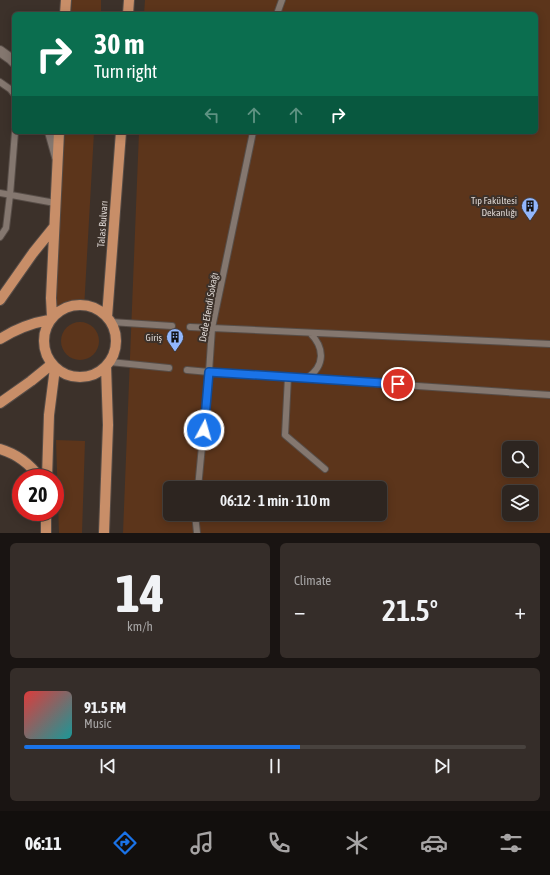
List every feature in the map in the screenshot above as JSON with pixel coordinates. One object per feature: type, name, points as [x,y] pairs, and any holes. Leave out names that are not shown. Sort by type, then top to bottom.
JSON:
[{"type":"main road","points":[[65,12],[66,0]]},
{"type":"main road","points":[[128,12],[129,0]]},
{"type":"main road","points":[[51,318],[50,298],[59,134]]},
{"type":"main road","name":"Talas Bulvarı","points":[[109,320],[121,134]]},
{"type":"main road","points":[[0,300],[33,253],[54,227]]},
{"type":"main road","points":[[76,304],[86,304],[105,314],[109,320],[115,332],[116,342],[114,352],[108,364],[94,375],[74,377],[64,374],[53,366],[48,360],[44,350],[43,340],[45,329],[51,318],[57,312],[76,304]]},
{"type":"main road","points":[[0,339],[23,326],[51,318]]},
{"type":"main road","points":[[104,533],[108,425],[108,364]]},
{"type":"main road","points":[[0,403],[53,366]]},
{"type":"main road","points":[[47,469],[49,415],[53,366]]},
{"type":"main road","points":[[0,449],[18,457],[34,469]]},
{"type":"main road","points":[[46,521],[46,533]]},
{"type":"street","points":[[0,51],[12,60]]},
{"type":"street","points":[[51,134],[58,158]]},
{"type":"lane","points":[[278,12],[282,0]]},
{"type":"lane","points":[[0,82],[12,92]]},
{"type":"lane","points":[[0,237],[6,228],[15,134]]},
{"type":"lane","name":"Dede Efendi Sokağı","points":[[199,481],[212,328],[253,134]]},
{"type":"lane","points":[[0,193],[55,203]]},
{"type":"lane","points":[[109,320],[172,326]]},
{"type":"lane","points":[[190,327],[550,344]]},
{"type":"lane","points":[[307,378],[317,369],[321,356],[321,350],[318,343],[310,333]]},
{"type":"lane","points":[[108,364],[169,368]]},
{"type":"lane","points":[[187,370],[550,395]]},
{"type":"lane","points":[[288,377],[285,435],[325,469]]},
{"type":"lane","points":[[196,521],[197,533]]},
{"type":"shaded area","points":[[72,0],[101,0],[101,12],[71,12]]},
{"type":"shaded area","points":[[145,0],[550,0],[550,533],[123,533],[139,134],[538,134],[538,12],[144,12]]},
{"type":"shaded area","points":[[65,134],[94,134],[84,309],[55,307]]},
{"type":"shaded area","points":[[76,322],[84,322],[94,327],[98,334],[98,348],[94,355],[84,360],[76,360],[66,355],[64,352],[61,345],[61,337],[66,327],[69,325]]},
{"type":"shaded area","points":[[56,440],[85,441],[82,533],[59,533],[59,521],[64,521],[64,469],[57,469]]},
{"type":"place","name":"Tıp Fakültesi Dekanlığı","points":[[530,221]]},
{"type":"place","name":"Giriş","points":[[175,352]]},
{"type":"route","points":[[204,430],[209,372],[398,384]]}]
